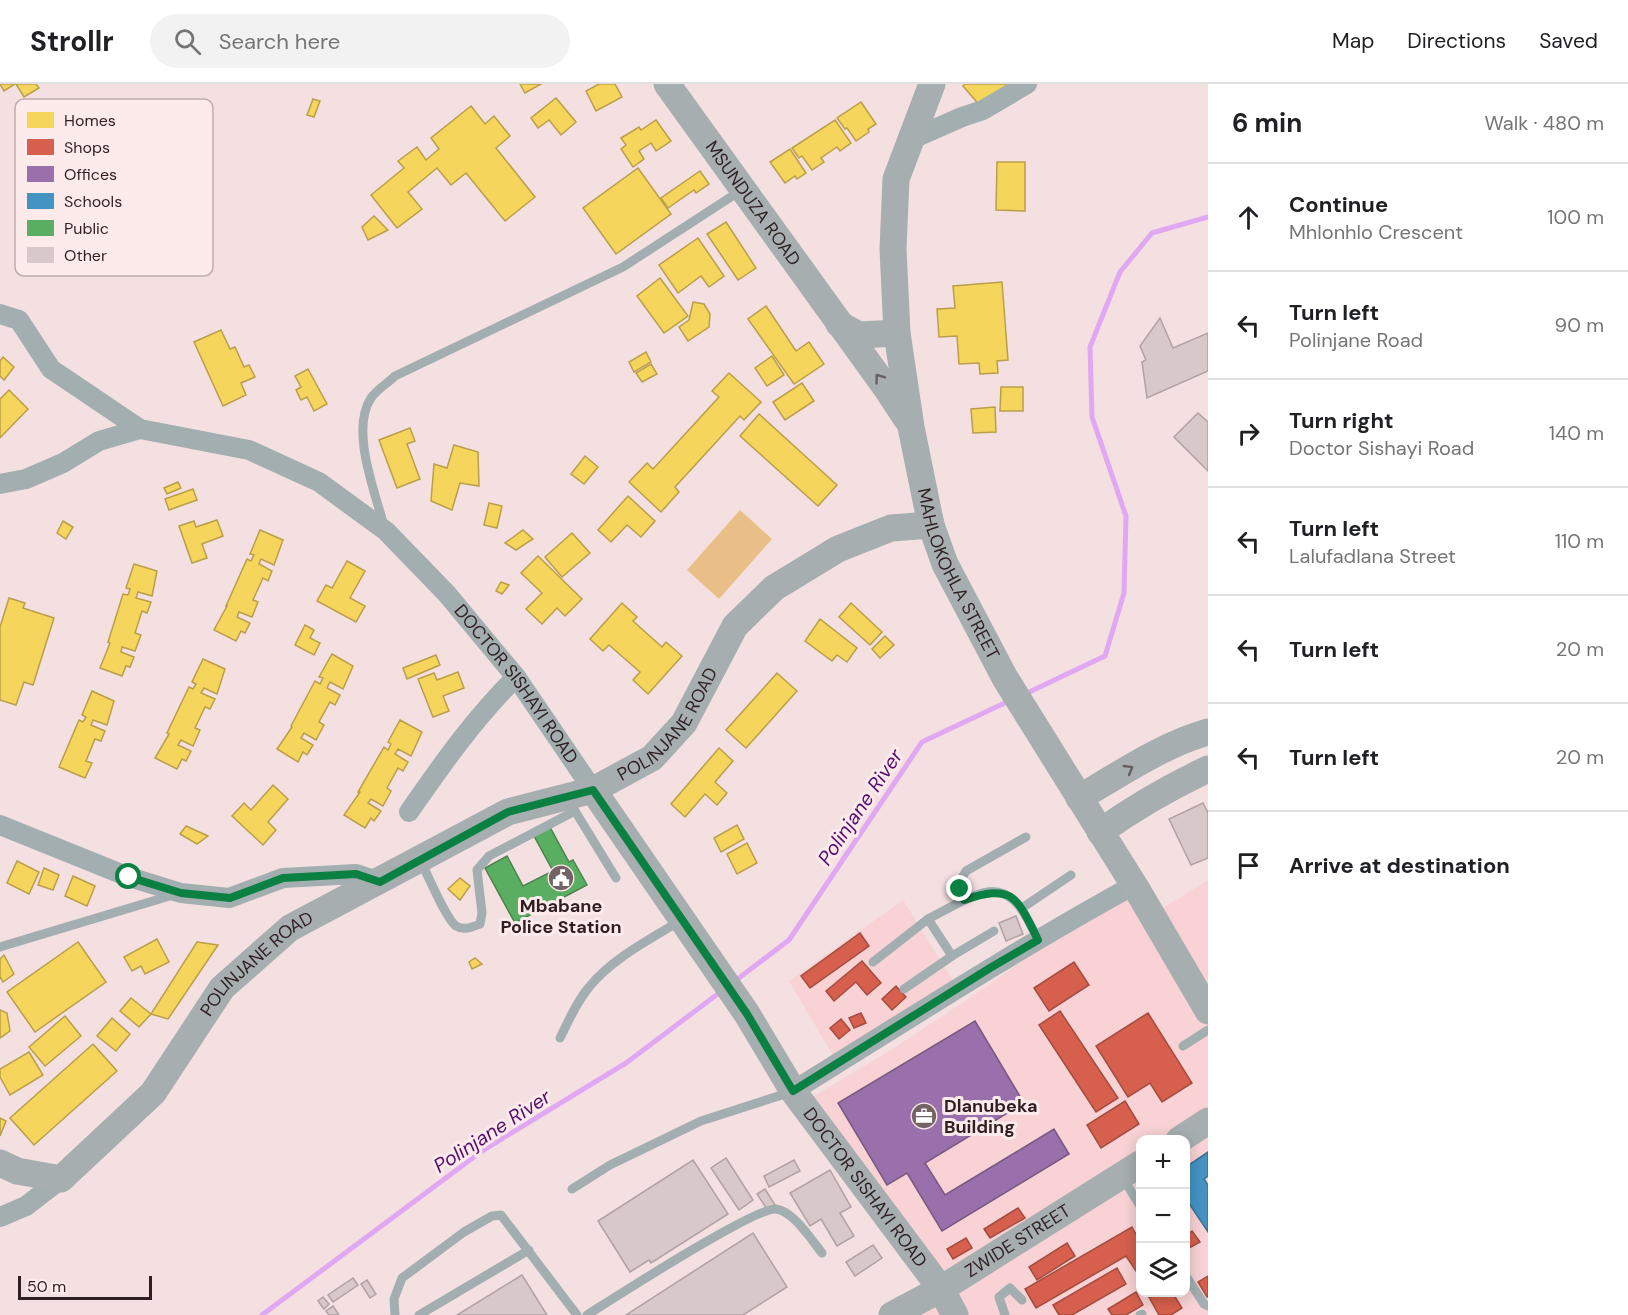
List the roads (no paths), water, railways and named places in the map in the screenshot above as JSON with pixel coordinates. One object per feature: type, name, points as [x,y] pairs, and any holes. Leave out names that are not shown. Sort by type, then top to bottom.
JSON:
[{"type":"street","name":"MSUNDUZA ROAD","points":[[667,84],[887,389],[911,427]]},
{"type":"street","name":"MAHLOKOHLA STREET","points":[[932,84],[896,180],[893,249],[897,333],[911,427],[931,525],[945,564],[1005,678],[1134,885],[1208,1011]]},
{"type":"street","points":[[912,139],[983,110],[1027,84]]},
{"type":"street","points":[[0,314],[20,320],[51,369],[140,429]]},
{"type":"street","points":[[839,324],[859,335],[897,333]]},
{"type":"street","name":"DOCTOR SISHAYI ROAD","points":[[0,484],[26,479],[63,464],[99,441],[140,429],[249,450],[319,482],[386,531],[447,594],[516,676],[705,951],[747,1014],[793,1091],[941,1289],[955,1315]]},
{"type":"street","name":"POLINJANE ROAD","points":[[61,1179],[153,1093],[222,988],[290,928],[420,861],[508,812],[570,804],[652,758],[684,723],[735,626],[774,588],[838,549],[870,536],[891,528],[931,525]]},
{"type":"street","points":[[409,812],[486,706],[516,676]]},
{"type":"street","points":[[1079,798],[1148,758],[1208,732]]},
{"type":"street","points":[[1100,832],[1127,812],[1174,785],[1208,769]]},
{"type":"street","points":[[0,825],[129,877],[181,893],[230,898],[283,878],[356,874],[380,882]]},
{"type":"street","points":[[793,1091],[990,968],[1134,885]]},
{"type":"street","points":[[1187,1135],[1208,1122]]},
{"type":"street","points":[[0,1163],[17,1171],[61,1179]]},
{"type":"street","name":"ZWIDE STREET","points":[[892,1315],[941,1289],[1131,1170]]},
{"type":"street","points":[[0,1217],[26,1206],[61,1179]]},
{"type":"lane","points":[[386,531],[367,463],[362,422],[371,398],[395,376],[623,267],[742,189]]},
{"type":"lane","points":[[420,861],[448,915],[457,926],[467,928],[480,924],[482,913],[477,870],[489,855],[570,804],[616,878]]},
{"type":"lane","points":[[964,900],[960,889],[961,880],[966,871],[1026,837]]},
{"type":"lane","points":[[1022,908],[1071,875]]},
{"type":"lane","points":[[873,962],[928,919],[983,893],[996,892],[1006,895],[1022,908],[1038,940]]},
{"type":"lane","points":[[0,947],[181,893]]},
{"type":"lane","points":[[560,1038],[573,1010],[590,985],[619,959],[683,919]]},
{"type":"lane","points":[[928,919],[952,956]]},
{"type":"lane","points":[[904,988],[994,931]]},
{"type":"lane","points":[[1183,1046],[1208,1030]]},
{"type":"lane","points":[[572,1189],[610,1165],[701,1121],[793,1091]]},
{"type":"lane","points":[[1131,1170],[1136,1190]]},
{"type":"lane","points":[[587,1315],[731,1227],[773,1208],[785,1211],[822,1253]]},
{"type":"lane","points":[[395,1315],[393,1299],[402,1278],[464,1232],[492,1216],[501,1215],[577,1315]]},
{"type":"lane","points":[[419,1315],[529,1250]]},
{"type":"lane","points":[[1190,1284],[1203,1304],[1208,1306]]},
{"type":"lane","points":[[1005,1315],[999,1297],[1010,1288],[1022,1300]]},
{"type":"waterway","name":"Polinjane River","points":[[1025,694],[1105,656],[1124,593],[1126,516],[1092,417],[1090,347],[1120,272],[1152,233],[1208,217]]},
{"type":"waterway","name":"Polinjane River","points":[[735,981],[789,940],[922,742],[1011,700]]},
{"type":"waterway","name":"Polinjane River","points":[[262,1315],[482,1151],[626,1063],[723,990]]},
{"type":"place","name":"Mbabane Police Station","points":[[561,878]]},
{"type":"place","name":"Dlanubeka Building","points":[[924,1116]]}]
